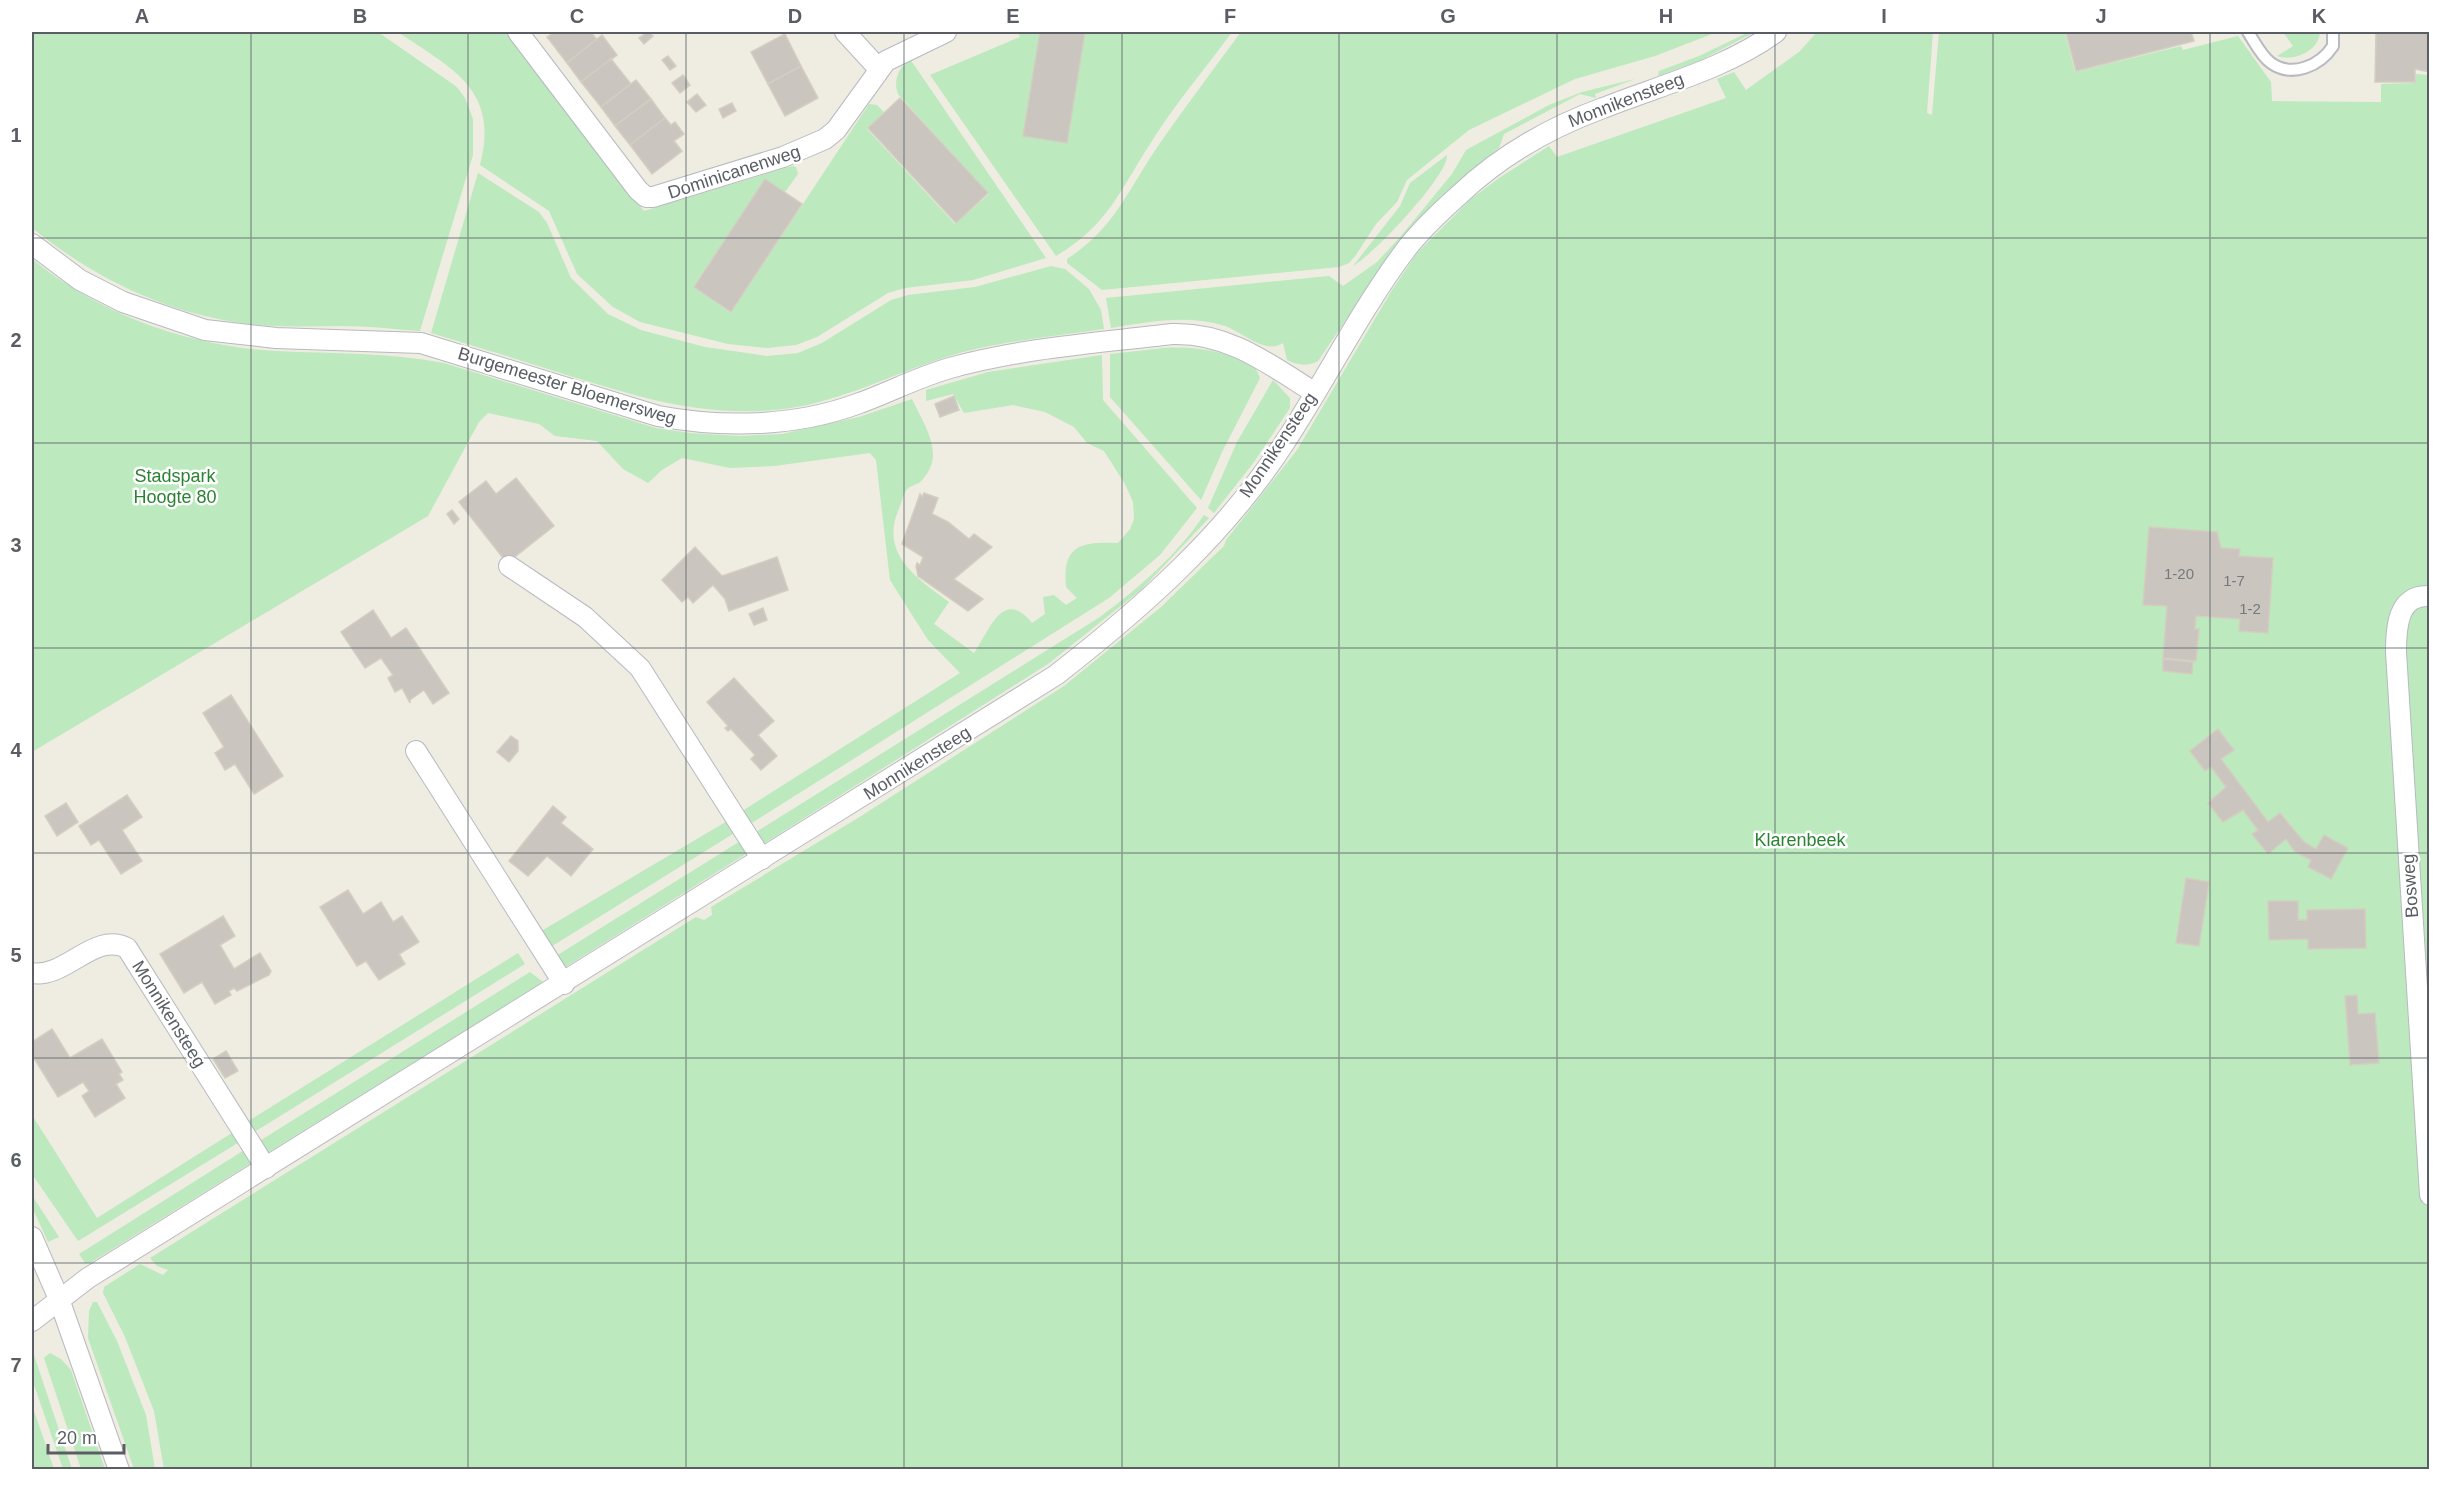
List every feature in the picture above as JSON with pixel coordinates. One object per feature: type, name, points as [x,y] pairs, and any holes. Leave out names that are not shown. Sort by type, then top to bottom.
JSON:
[{"type":"street","name":"Dominicanenweg","points":[[518,32],[638,190],[646,197],[658,196],[783,157],[825,140],[842,122],[879,69],[895,54],[946,32]]},
{"type":"street","points":[[845,32],[879,69]]},
{"type":"street","name":"Monnikensteeg","points":[[32,1321],[59,1299],[266,1168],[1056,675],[1152,597],[1237,505],[1285,443],[1408,247],[1481,176],[1551,130],[1733,57],[1776,32]]},
{"type":"street","name":"Burgemeester Bloemersweg","points":[[32,244],[80,280],[123,302],[205,330],[276,338],[421,342],[658,416],[692,422],[739,424],[817,415],[856,405],[949,368],[1054,348],[1172,334],[1200,334],[1242,347],[1315,393]]},
{"type":"street","points":[[509,566],[585,617],[640,668],[762,859]]},
{"type":"street","name":"Bosweg","points":[[2430,596],[2423,595],[2409,602],[2399,618],[2396,634],[2430,1195]]},
{"type":"street","points":[[416,751],[564,984]]},
{"type":"street","name":"Monnikensteeg","points":[[32,973],[45,973],[102,946],[117,943],[128,948],[266,1168]]},
{"type":"street","points":[[32,1237],[59,1299],[119,1470]]},
{"type":"lane","points":[[2248,32],[2268,62],[2284,70],[2318,63],[2333,46],[2333,32]]},
{"type":"green space","points":[[32,32],[378,32],[457,87],[465,98],[473,119],[473,155],[420,331],[362,326],[254,325],[213,318],[130,290],[104,277],[55,246],[32,228]]},
{"type":"green space","points":[[398,32],[506,32],[644,211],[792,166],[796,167],[798,174],[785,192],[765,179],[693,287],[731,313],[869,104],[877,105],[884,112],[867,129],[955,224],[989,194],[898,94],[896,84],[898,74],[910,59],[1046,258],[973,280],[905,288],[888,293],[817,337],[796,345],[767,348],[728,344],[640,322],[613,307],[577,274],[549,211],[480,165],[484,139],[483,117],[477,99],[467,84],[453,70]]},
{"type":"green space","points":[[1018,32],[1040,32],[1023,136],[1067,143],[1085,32],[1232,32],[1169,115],[1100,220],[1074,244],[1056,256],[930,75],[1020,37]]},
{"type":"green space","points":[[1241,32],[1717,32],[1655,56],[1575,79],[1469,130],[1407,180],[1397,202],[1376,224],[1349,263],[1339,267],[1102,290],[1067,263],[1067,259],[1097,235],[1109,222],[1158,146]]},
{"type":"green space","points":[[1749,32],[1755,32],[1701,60],[1658,76],[1659,71],[1699,56]]},
{"type":"green space","name":"Klarenbeek","points":[[1817,32],[1933,32],[1927,113],[1932,115],[1939,32],[2065,32],[2075,72],[2181,46],[2183,50],[2238,36],[2271,82],[2272,101],[2381,102],[2381,84],[2415,83],[2416,74],[2429,75],[2429,1469],[164,1469],[154,1411],[125,1337],[103,1293],[104,1287],[140,1264],[163,1275],[168,1270],[157,1266],[150,1258],[696,917],[704,920],[712,915],[711,907],[858,818],[1064,686],[1161,607],[1224,546],[1226,540],[1297,450],[1392,290],[1417,253],[1471,199],[1549,146],[1557,157],[1726,98],[1717,79],[1734,72],[1746,90],[1799,52]]},
{"type":"green space","points":[[2283,32],[2320,32],[2319,39],[2310,50],[2298,56],[2284,57],[2277,56],[2293,46]]},
{"type":"green space","points":[[1635,79],[1595,94],[1596,98],[1580,94],[1504,134],[1499,148],[1441,196],[1401,239],[1318,361],[1314,363],[1306,365],[1291,362],[1287,360],[1283,343],[1276,346],[1262,344],[1232,329],[1211,322],[1168,320],[1111,328],[1106,298],[1329,276],[1343,286],[1377,262],[1401,236],[1452,174],[1466,150],[1549,105],[1582,92]]},
{"type":"green space","points":[[1447,155],[1436,180],[1408,214],[1392,232],[1353,266],[1400,206],[1410,183]]},
{"type":"green space","points":[[478,173],[539,212],[547,223],[571,278],[608,314],[641,330],[705,347],[767,356],[798,353],[822,343],[891,300],[908,295],[975,287],[1051,266],[1065,269],[1089,289],[1101,310],[1104,329],[1023,340],[963,352],[840,396],[796,407],[746,411],[670,404],[431,333]]},
{"type":"green space","name":"Stadspark Hoogte 80","points":[[32,259],[59,279],[116,311],[178,334],[243,348],[381,355],[444,363],[656,428],[739,436],[782,434],[859,417],[912,399],[928,433],[933,459],[925,477],[908,488],[904,494],[894,527],[894,541],[898,553],[914,575],[949,602],[934,624],[974,653],[992,623],[1005,611],[1013,609],[1022,613],[1032,623],[1045,614],[1043,597],[1054,595],[1066,605],[1077,598],[1066,587],[1067,562],[1071,554],[1077,548],[1085,545],[1118,543],[1130,529],[1134,519],[1133,502],[1125,484],[1104,451],[1087,443],[1074,427],[1045,412],[1013,405],[964,413],[953,394],[926,401],[926,390],[988,372],[1102,355],[1103,400],[1197,508],[1160,555],[1109,598],[747,826],[739,813],[960,673],[928,640],[890,580],[876,460],[870,453],[774,466],[730,468],[682,458],[662,470],[648,483],[623,469],[597,441],[555,436],[539,424],[488,413],[479,422],[428,516],[32,752]]},
{"type":"green space","points":[[1164,348],[1200,349],[1223,354],[1256,369],[1260,378],[1222,452],[1201,500],[1110,397],[1110,354]]},
{"type":"green space","points":[[1273,380],[1290,398],[1290,408],[1254,462],[1214,513],[1208,508],[1237,442]]},
{"type":"green space","points":[[1204,515],[1209,518],[1142,589],[1048,664],[760,846],[753,834],[1100,617],[1157,570],[1182,544]]},
{"type":"green space","points":[[729,820],[736,832],[549,948],[538,933]]},
{"type":"green space","points":[[742,840],[749,852],[564,968],[556,956]]},
{"type":"green space","points":[[518,953],[525,964],[251,1134],[245,1123]]},
{"type":"green space","points":[[530,972],[543,982],[266,1154],[258,1142]]},
{"type":"green space","points":[[32,1115],[97,1218],[235,1131],[241,1141],[78,1241],[32,1174]]},
{"type":"green space","points":[[246,1149],[253,1162],[90,1263],[85,1263],[79,1254]]},
{"type":"green space","points":[[32,1196],[59,1237],[48,1242],[32,1207]]},
{"type":"green space","points":[[93,1302],[97,1302],[117,1341],[146,1415],[155,1469],[134,1469],[88,1338],[89,1311]]},
{"type":"green space","points":[[32,1351],[72,1469],[63,1469],[32,1379]]},
{"type":"green space","points":[[50,1353],[61,1359],[71,1370],[105,1469],[81,1469],[44,1358]]},
{"type":"green space","points":[[32,1405],[54,1469],[32,1469]]},
{"type":"building","points":[[555,32],[591,32],[597,40],[567,63],[547,37]]},
{"type":"building","points":[[648,32],[653,36],[644,44],[639,38]]},
{"type":"building","points":[[1040,32],[1085,32],[1067,143],[1023,136]]},
{"type":"building","points":[[2066,32],[2191,32],[2194,41],[2076,71]]},
{"type":"building","points":[[2376,32],[2430,32],[2430,72],[2415,69],[2415,82],[2375,82]]},
{"type":"building","points":[[785,34],[801,66],[768,84],[751,52]]},
{"type":"building","points":[[602,35],[617,55],[581,82],[567,63]]},
{"type":"building","points":[[668,56],[676,66],[670,70],[662,60]]},
{"type":"building","points":[[611,59],[631,84],[601,107],[581,82]]},
{"type":"building","points":[[801,66],[818,98],[785,116],[768,84]]},
{"type":"building","points":[[683,75],[690,85],[680,93],[672,83]]},
{"type":"building","points":[[636,80],[651,99],[615,126],[601,107]]},
{"type":"building","points":[[697,94],[706,105],[696,112],[687,102]]},
{"type":"building","points":[[900,98],[988,193],[956,223],[868,128]]},
{"type":"building","points":[[651,99],[665,118],[630,145],[615,126]]},
{"type":"building","points":[[732,103],[736,111],[723,118],[719,109]]},
{"type":"building","points":[[665,118],[671,125],[675,122],[684,134],[674,141],[682,151],[652,174],[630,145]]},
{"type":"building","points":[[765,179],[802,204],[731,312],[694,287]]},
{"type":"building","points":[[954,396],[959,410],[940,417],[935,404]]},
{"type":"building","points":[[516,478],[554,526],[507,563],[459,502],[486,481],[496,494]]},
{"type":"building","points":[[924,493],[938,498],[932,514],[948,522],[969,539],[974,534],[992,547],[954,579],[983,599],[968,611],[918,576],[916,566],[917,563],[920,565],[923,557],[902,544],[920,494],[922,497]]},
{"type":"building","points":[[452,510],[459,519],[454,524],[447,514]]},
{"type":"building","points":[[2149,527],[2217,532],[2221,548],[2240,549],[2239,556],[2273,558],[2268,633],[2239,631],[2240,619],[2196,616],[2195,629],[2199,629],[2196,661],[2163,658],[2167,606],[2143,605]]},
{"type":"building","points":[[695,547],[722,576],[777,557],[788,590],[729,611],[725,599],[713,585],[693,603],[688,597],[682,602],[662,580]]},
{"type":"building","points":[[763,608],[767,620],[754,625],[749,614]]},
{"type":"building","points":[[373,610],[391,638],[406,628],[449,693],[433,704],[424,690],[410,700],[410,703],[402,688],[395,692],[388,678],[393,675],[381,658],[365,668],[341,632]]},
{"type":"building","points":[[2163,659],[2193,662],[2192,674],[2163,671]]},
{"type":"building","points":[[734,678],[774,721],[758,735],[777,756],[761,770],[751,759],[755,755],[731,729],[728,731],[725,728],[728,726],[707,702]]},
{"type":"building","points":[[231,695],[283,776],[254,794],[235,764],[225,770],[215,753],[224,747],[203,713]]},
{"type":"building","points":[[2218,729],[2234,750],[2221,759],[2268,822],[2280,813],[2304,842],[2316,849],[2324,835],[2348,848],[2331,879],[2308,867],[2311,860],[2295,852],[2286,839],[2268,854],[2252,834],[2258,830],[2243,810],[2223,822],[2208,803],[2226,787],[2211,767],[2205,771],[2190,751]]},
{"type":"building","points":[[511,736],[518,741],[518,751],[509,762],[497,752]]},
{"type":"building","points":[[127,795],[142,817],[122,830],[142,861],[121,874],[99,840],[91,845],[79,826]]},
{"type":"building","points":[[66,803],[78,822],[57,836],[45,816]]},
{"type":"building","points":[[553,806],[566,817],[561,823],[593,849],[571,876],[547,856],[528,876],[509,861]]},
{"type":"building","points":[[2186,878],[2209,882],[2199,946],[2176,943]]},
{"type":"building","points":[[348,890],[363,914],[381,902],[393,922],[402,916],[419,942],[399,954],[405,964],[379,980],[366,961],[357,966],[320,907]]},
{"type":"building","points":[[2268,901],[2298,901],[2298,920],[2307,920],[2307,910],[2365,909],[2366,948],[2308,949],[2308,939],[2269,940]]},
{"type":"building","points":[[223,916],[235,936],[220,945],[234,969],[260,953],[271,971],[269,975],[237,991],[234,988],[229,991],[231,995],[215,1004],[202,982],[184,993],[160,954]]},
{"type":"building","points":[[2357,995],[2358,1014],[2375,1013],[2379,1063],[2350,1065],[2345,996]]},
{"type":"building","points":[[52,1029],[70,1058],[102,1039],[122,1072],[119,1074],[123,1080],[116,1084],[125,1098],[95,1117],[82,1096],[89,1091],[83,1082],[58,1097],[32,1055],[32,1042]]},
{"type":"building","points":[[226,1051],[238,1071],[225,1078],[213,1059]]}]
